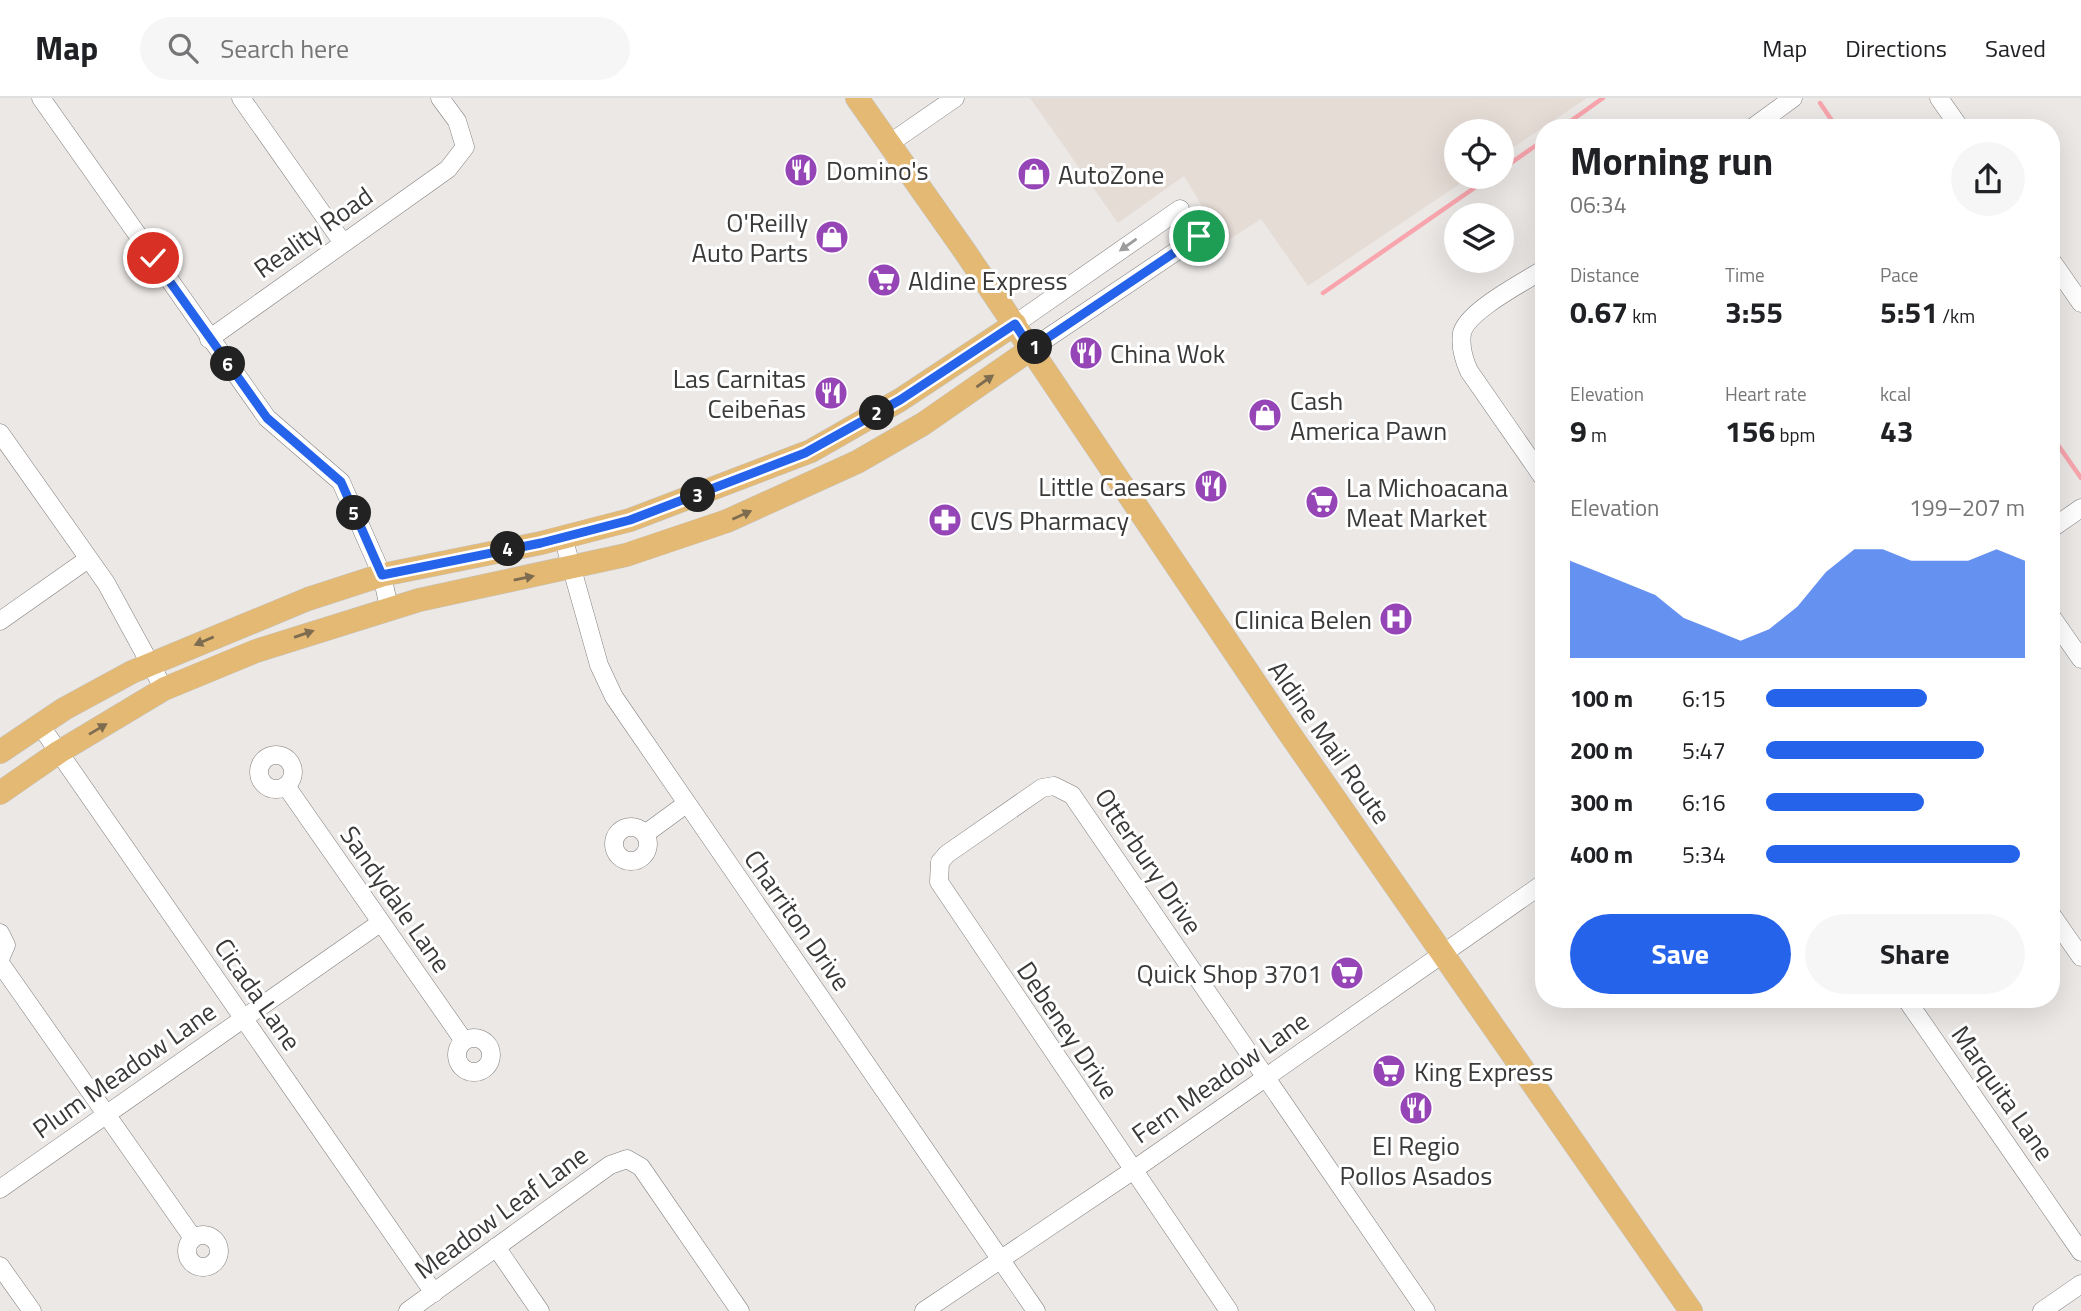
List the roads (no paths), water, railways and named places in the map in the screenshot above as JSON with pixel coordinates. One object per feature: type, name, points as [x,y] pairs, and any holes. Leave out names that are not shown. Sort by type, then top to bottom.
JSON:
[{"type":"main road","name":"Aldine Mail Route","points":[[857,98],[1015,324],[1284,727],[1691,1311]]},
{"type":"main road","points":[[0,752],[40,725],[151,663],[308,599],[382,575],[630,520],[805,453],[900,400],[1015,324]]},
{"type":"main road","points":[[0,793],[59,752],[164,689],[256,651],[389,608],[626,555],[713,527],[816,482],[923,424],[1031,349]]},
{"type":"main road","points":[[805,453],[816,482]]},
{"type":"street","points":[[41,98],[267,418],[341,482],[382,575],[389,608]]},
{"type":"street","points":[[241,98],[343,243]]},
{"type":"street","name":"Reality Road","points":[[209,339],[448,169],[465,147],[457,121],[440,98]]},
{"type":"street","points":[[890,143],[955,98]]},
{"type":"street","points":[[1763,119],[1793,98]]},
{"type":"street","points":[[1939,98],[1954,119]]},
{"type":"street","points":[[1015,324],[1181,208]]},
{"type":"street","points":[[1031,349],[1199,236]]},
{"type":"street","points":[[2060,273],[2081,303]]},
{"type":"street","points":[[1535,275],[1475,316],[1462,334],[1464,359],[1535,466]]},
{"type":"street","points":[[0,433],[106,583],[164,689]]},
{"type":"street","points":[[2060,523],[2081,508]]},
{"type":"street","name":"Charriton Drive","points":[[563,537],[599,664],[614,697],[1036,1311]]},
{"type":"street","points":[[0,621],[88,559]]},
{"type":"street","points":[[2060,629],[2081,659]]},
{"type":"street","name":"Cicada Lane","points":[[40,725],[434,1293]]},
{"type":"street","name":"Sandydale Lane","points":[[286,786],[464,1041]]},
{"type":"street","name":"Otterbury Drive","points":[[992,821],[1042,788],[1054,786],[1072,795],[1426,1311]]},
{"type":"street","points":[[645,834],[686,804]]},
{"type":"street","name":"Debeney Drive","points":[[992,821],[940,862],[939,882],[1229,1311]]},
{"type":"street","name":"Fern Meadow Lane","points":[[924,1311],[1132,1171],[1535,889]]},
{"type":"street","name":"Plum Meadow Lane","points":[[0,1189],[380,923]]},
{"type":"street","points":[[2060,927],[2081,957]]},
{"type":"street","points":[[0,933],[6,945],[0,961],[193,1238]]},
{"type":"street","name":"Marquita Lane","points":[[1912,1008],[2081,1252]]},
{"type":"street","name":"Meadow Leaf Lane","points":[[408,1311],[610,1165],[627,1159],[641,1167],[740,1311]]},
{"type":"street","points":[[496,1247],[540,1311]]},
{"type":"street","points":[[0,1266],[32,1311]]},
{"type":"street","points":[[2042,1311],[2081,1284]]},
{"type":"waterway","points":[[1574,119],[1603,98]]},
{"type":"waterway","points":[[1820,103],[1831,119]]},
{"type":"waterway","points":[[1514,161],[1535,146]]},
{"type":"waterway","points":[[1323,293],[1473,189]]},
{"type":"waterway","points":[[2060,448],[2081,478]]},
{"type":"place","name":"Domino's","points":[[801,170]]},
{"type":"place","name":"AutoZone","points":[[1034,174]]},
{"type":"place","name":"O'Reilly Auto Parts","points":[[832,237]]},
{"type":"place","name":"Aldine Express","points":[[884,280]]},
{"type":"place","name":"China Wok","points":[[1086,353]]},
{"type":"place","name":"Las Carnitas Ceibeñas","points":[[831,393]]},
{"type":"place","name":"Cash America Pawn","points":[[1265,415]]},
{"type":"place","name":"Little Caesars","points":[[1211,486]]},
{"type":"place","name":"La Michoacana Meat Market","points":[[1322,502]]},
{"type":"place","name":"CVS Pharmacy","points":[[945,520]]},
{"type":"place","name":"Clinica Belen","points":[[1396,619]]},
{"type":"place","name":"Quick Shop 3701","points":[[1347,973]]},
{"type":"place","name":"King Express","points":[[1389,1071]]},
{"type":"place","name":"El Regio Pollos Asados","points":[[1416,1108]]}]
